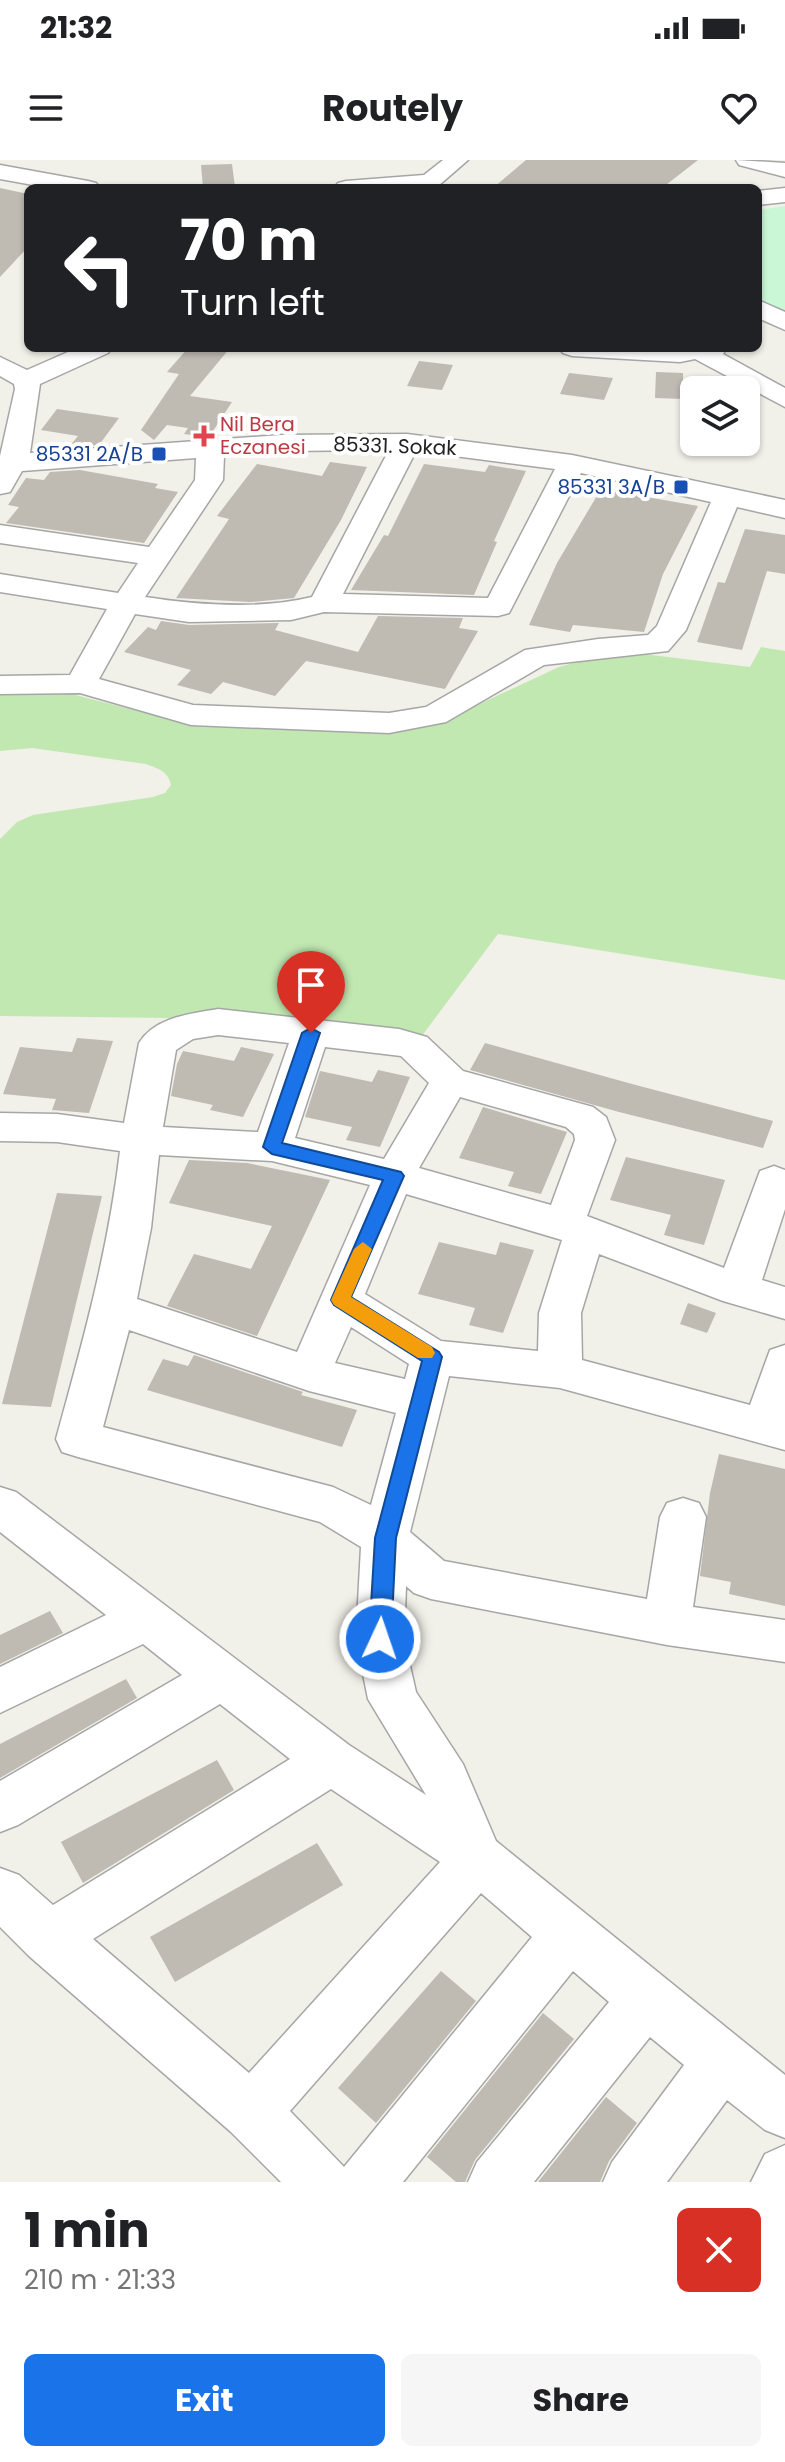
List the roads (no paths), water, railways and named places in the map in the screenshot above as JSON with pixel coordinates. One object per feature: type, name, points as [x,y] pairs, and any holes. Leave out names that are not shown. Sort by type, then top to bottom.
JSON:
[{"type":"street","points":[[424,184],[457,160]]},
{"type":"street","points":[[747,160],[785,170]]},
{"type":"street","points":[[0,172],[66,184]]},
{"type":"street","points":[[762,198],[785,195]]},
{"type":"street","points":[[762,310],[785,322]]},
{"type":"street","points":[[762,335],[785,328]]},
{"type":"street","points":[[26,380],[90,352]]},
{"type":"street","points":[[644,352],[691,352]]},
{"type":"street","points":[[712,352],[785,399]]},
{"type":"street","points":[[0,365],[26,380],[28,389],[4,471]]},
{"type":"street","points":[[324,603],[407,442]]},
{"type":"street","name":"85331. Sokak","points":[[4,471],[281,443],[407,442],[572,463],[785,509]]},
{"type":"street","points":[[81,684],[126,603],[209,480],[210,449]]},
{"type":"street","points":[[0,583],[189,613],[291,611],[324,603],[498,607],[572,463]]},
{"type":"street","points":[[0,685],[81,684],[191,715],[389,723],[435,715],[536,657],[657,644],[671,630],[728,496]]},
{"type":"street","points":[[0,534],[157,557]]},
{"type":"street","points":[[560,1371],[560,1313],[595,1140],[592,1127],[579,1117],[450,1081],[414,1046],[218,1022],[183,1028],[158,1043],[141,1140],[131,1228],[114,1308],[78,1439],[333,1506],[385,1538],[431,1579],[667,1624],[785,1641]]},
{"type":"street","points":[[272,1147],[311,1033]]},
{"type":"street","points":[[309,1374],[394,1176],[450,1081]]},
{"type":"street","points":[[0,1127],[57,1128],[141,1140],[272,1147],[394,1176],[575,1227],[738,1290],[785,1303]]},
{"type":"street","points":[[738,1290],[774,1181]]},
{"type":"street","points":[[341,1300],[432,1357],[560,1371],[775,1429],[785,1362]]},
{"type":"street","points":[[114,1308],[309,1374],[421,1401]]},
{"type":"street","points":[[432,1357],[385,1538],[380,1639],[393,1699],[445,1780],[478,1858]]},
{"type":"street","points":[[0,1506],[331,1761],[478,1858],[721,2061],[785,2110]]},
{"type":"street","points":[[667,1624],[683,1517]]},
{"type":"street","points":[[0,1691],[146,1619]]},
{"type":"street","points":[[0,1808],[222,1677]]},
{"type":"street","points":[[48,1938],[331,1761]]},
{"type":"street","points":[[251,2112],[478,1858]]},
{"type":"street","points":[[0,1893],[251,2112],[321,2182]]},
{"type":"street","points":[[366,2182],[569,1934]]},
{"type":"street","points":[[497,2182],[646,1999]]},
{"type":"street","points":[[632,2182],[721,2061]]},
{"type":"street","points":[[780,2182],[785,2174]]},
{"type":"place","name":"Nil Bera Eczanesi","points":[[204,436]]},
{"type":"place","name":"85331 2A/B","points":[[159,454]]},
{"type":"place","name":"85331 3A/B","points":[[681,487]]}]
